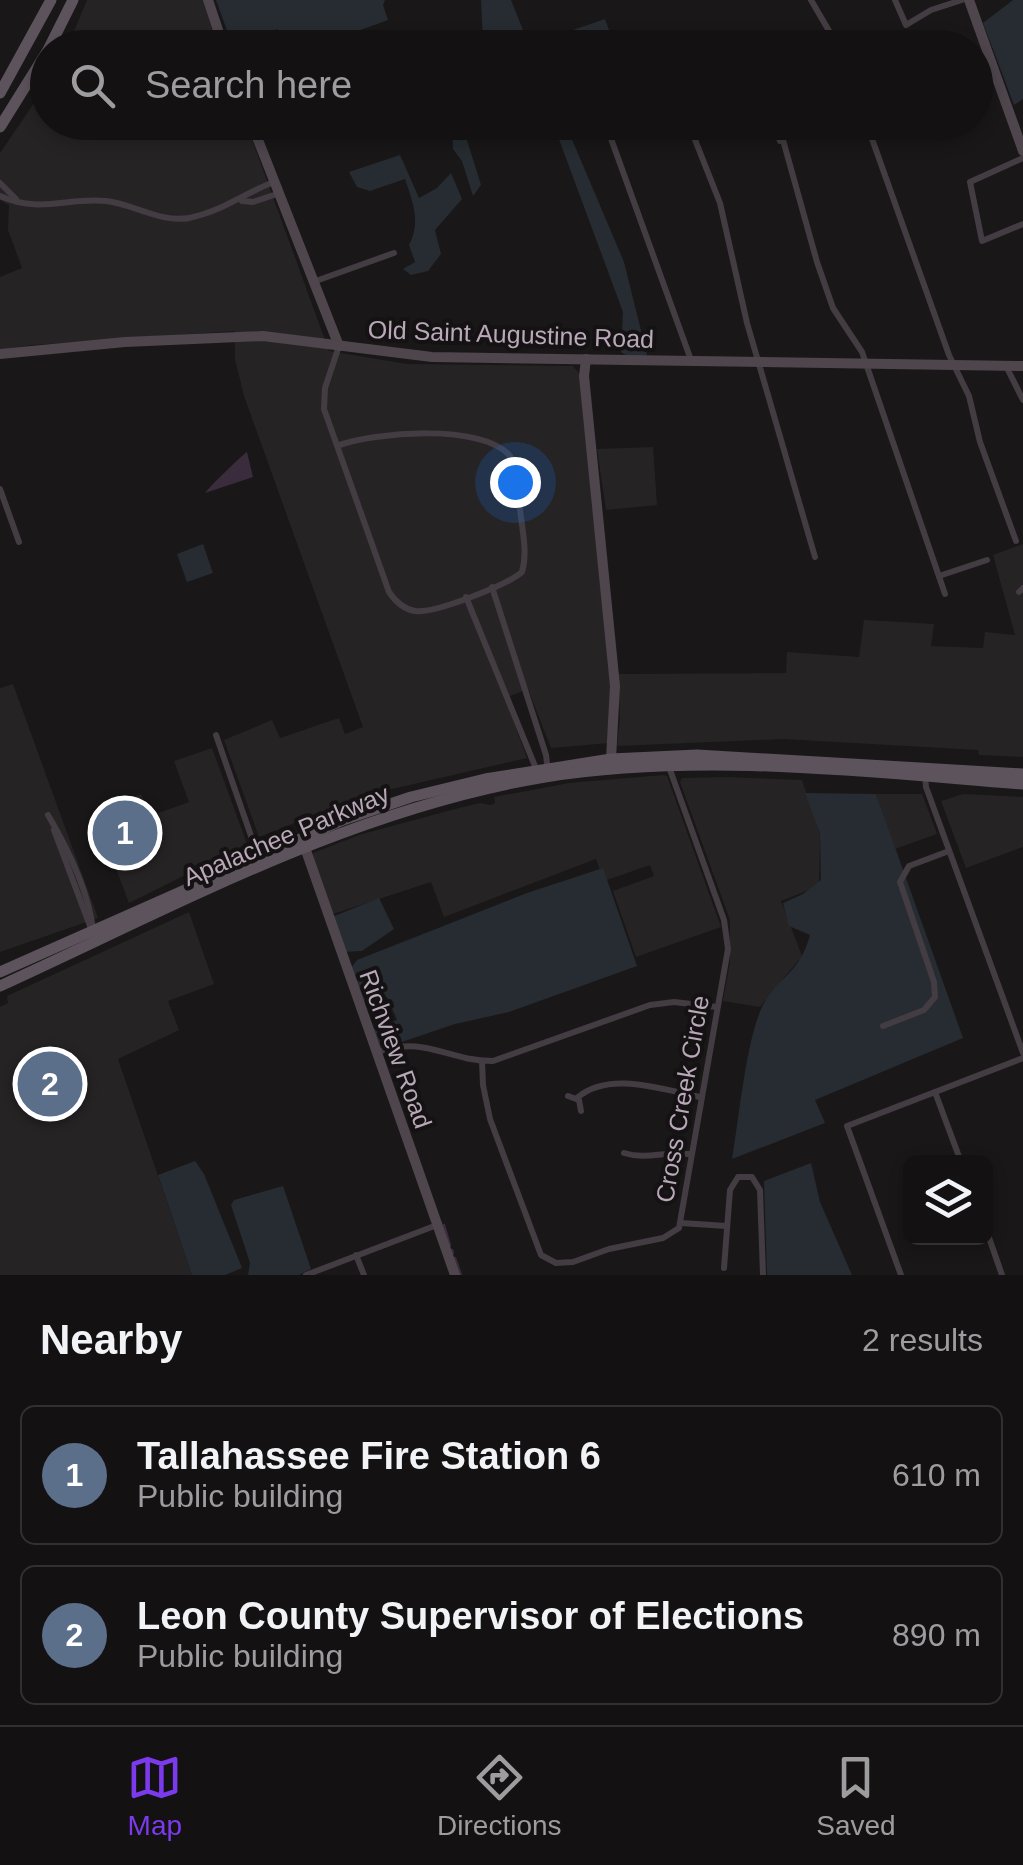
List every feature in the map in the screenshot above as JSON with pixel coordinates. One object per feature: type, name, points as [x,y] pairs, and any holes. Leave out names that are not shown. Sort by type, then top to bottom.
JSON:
[{"type":"main road","points":[[35,30],[51,0]]},
{"type":"main road","points":[[58,30],[73,0]]},
{"type":"main road","points":[[0,93],[30,38]]},
{"type":"main road","points":[[0,127],[30,78]]},
{"type":"main road","name":"Apalachee Parkway","points":[[0,972],[155,915],[303,842],[547,772],[612,759],[1023,774]]},
{"type":"main road","name":"Apalachee Parkway","points":[[0,986],[172,896],[258,858],[430,792],[534,769],[547,772],[667,761]]},
{"type":"main road","name":"Apalachee Parkway","points":[[925,772],[1023,784]]},
{"type":"main road","points":[[414,808],[430,792]]},
{"type":"main road","points":[[155,915],[172,896],[188,900]]},
{"type":"street","points":[[208,0],[218,30]]},
{"type":"street","points":[[811,0],[829,30]]},
{"type":"street","points":[[895,0],[906,25],[930,10],[965,0],[977,30]]},
{"type":"street","points":[[993,68],[1023,150]]},
{"type":"street","points":[[258,140],[339,346],[324,409],[336,446],[389,592],[404,606],[424,611],[516,577],[524,568],[516,472],[508,454],[490,442],[476,437],[384,435],[336,446]]},
{"type":"street","points":[[611,140],[692,361]]},
{"type":"street","points":[[695,140],[720,203],[759,362],[815,557]]},
{"type":"street","points":[[779,140],[785,152]]},
{"type":"street","points":[[782,140],[804,224],[833,308],[856,339],[945,594]]},
{"type":"street","points":[[873,140],[968,396],[980,442],[1016,541]]},
{"type":"street","points":[[1023,158],[970,182],[982,241],[1023,224]]},
{"type":"street","points":[[0,183],[17,200]]},
{"type":"street","points":[[0,196],[51,206],[101,200],[174,218],[203,214],[241,200],[253,202],[275,188]]},
{"type":"street","points":[[312,282],[394,252]]},
{"type":"street","name":"Old Saint Augustine Road","points":[[0,354],[239,336],[278,337],[432,357],[1023,366]]},
{"type":"street","points":[[586,359],[584,376],[615,688],[612,759]]},
{"type":"street","points":[[1005,365],[1023,400]]},
{"type":"street","points":[[0,489],[19,542]]},
{"type":"street","points":[[939,576],[987,560]]},
{"type":"street","points":[[492,587],[547,772]]},
{"type":"street","points":[[466,597],[534,769]]},
{"type":"street","points":[[216,735],[258,858]]},
{"type":"street","name":"Cross Creek Circle","points":[[482,1061],[482,1085],[490,1119],[541,1255],[556,1263],[573,1262],[671,1234],[682,1221],[690,1154],[727,963],[727,934],[667,761]]},
{"type":"street","points":[[902,1275],[848,1126],[1023,1055],[925,772]]},
{"type":"street","points":[[48,815],[64,842],[95,936],[85,918],[48,815]]},
{"type":"street","name":"Richview Road","points":[[303,842],[455,1275]]},
{"type":"street","points":[[883,1026],[924,1010],[935,997],[934,982],[900,882],[909,866],[950,851]]},
{"type":"street","points":[[375,1052],[412,1044],[482,1061],[507,1057],[650,1005],[674,1002],[718,1007]]},
{"type":"street","points":[[580,1112],[573,1097],[590,1088],[619,1084],[700,1098]]},
{"type":"street","points":[[936,1092],[958,1155]]},
{"type":"street","points":[[624,1153],[637,1157],[669,1152],[690,1154]]},
{"type":"street","points":[[724,1268],[732,1184],[738,1177],[752,1176],[760,1190],[764,1275]]},
{"type":"street","points":[[682,1221],[726,1226]]},
{"type":"street","points":[[306,1275],[437,1225]]},
{"type":"street","points":[[992,1245],[1002,1275]]},
{"type":"street","points":[[356,1255],[364,1275]]},
{"type":"shaded area","points":[[87,0],[204,0],[215,30],[74,30]]},
{"type":"shaded area","points":[[216,0],[385,0],[388,20],[361,30],[227,30]]},
{"type":"shaded area","points":[[481,0],[511,0],[523,30],[482,30]]},
{"type":"shaded area","points":[[1013,0],[1023,0],[1023,99],[1014,105],[993,49],[993,30],[986,30],[983,23]]},
{"type":"shaded area","points":[[605,19],[609,30],[573,30]]},
{"type":"shaded area","points":[[30,109],[30,140],[252,140],[329,351],[407,364],[573,366],[581,376],[598,541],[612,707],[609,743],[551,748],[528,689],[505,698],[527,758],[366,795],[259,837],[224,740],[272,720],[280,738],[339,718],[345,734],[363,727],[244,396],[235,359],[235,331],[0,350],[0,277],[22,268],[8,230],[9,205],[0,200],[0,153]]},
{"type":"shaded area","points":[[453,140],[467,140],[481,185],[473,196],[462,161],[453,149]]},
{"type":"shaded area","points":[[559,140],[572,140],[624,262],[647,355],[630,358],[621,352],[623,312]]},
{"type":"shaded area","points":[[400,155],[419,198],[437,188],[451,173],[462,199],[435,230],[441,254],[428,271],[411,275],[403,269],[415,262],[409,245],[415,229],[414,212],[405,179],[370,191],[357,187],[349,172]]},
{"type":"shaded area","points":[[653,447],[657,505],[606,510],[597,449]]},
{"type":"shaded area","points":[[247,452],[253,477],[205,493],[225,472]]},
{"type":"shaded area","points":[[203,544],[213,573],[187,582],[177,554]]},
{"type":"shaded area","points":[[1023,544],[1023,757],[979,755],[978,750],[783,739],[617,746],[618,674],[786,673],[787,652],[859,657],[864,620],[934,624],[931,646],[983,648],[985,632],[1015,635],[993,555]]},
{"type":"shaded area","points":[[13,684],[98,918],[0,952],[0,688]]},
{"type":"shaded area","points":[[212,748],[247,844],[129,903],[94,811],[141,794],[150,816],[189,802],[174,761]]},
{"type":"shaded area","points":[[667,776],[721,927],[636,957],[613,891],[654,876],[650,865],[604,881],[596,859],[444,917],[431,882],[333,914],[313,862],[313,853],[359,835],[480,803],[491,805],[495,803],[494,797],[569,783]]},
{"type":"shaded area","points":[[682,778],[802,780],[820,835],[819,886],[781,901],[802,956],[760,1007],[723,1001],[730,962],[730,920],[680,782]]},
{"type":"shaded area","points":[[805,793],[876,794],[963,1038],[815,1100],[825,1123],[732,1159],[757,1020],[769,996],[801,958],[810,935],[789,926],[783,903],[821,880],[820,834]]},
{"type":"shaded area","points":[[876,794],[922,794],[937,834],[895,849]]},
{"type":"shaded area","points":[[963,794],[1023,797],[1023,847],[966,868],[941,801]]},
{"type":"shaded area","points":[[603,868],[637,966],[509,1012],[455,1024],[378,1050],[371,1030],[397,1020],[387,997],[364,1004],[351,968],[357,960],[527,893]]},
{"type":"shaded area","points":[[379,898],[394,929],[362,951],[343,952],[332,917]]},
{"type":"shaded area","points":[[189,912],[214,984],[168,1001],[179,1030],[118,1059],[192,1275],[0,1275],[0,1007],[8,1003],[7,996]]},
{"type":"shaded area","points":[[195,1161],[204,1174],[242,1268],[225,1275],[192,1275],[158,1175]]},
{"type":"shaded area","points":[[811,1163],[820,1202],[852,1275],[767,1275],[764,1181]]},
{"type":"shaded area","points":[[283,1186],[311,1269],[299,1275],[248,1275],[250,1263],[231,1205],[234,1200]]},
{"type":"waterway","points":[[444,1225],[450,1245]]},
{"type":"waterway","points":[[455,1258],[461,1275]]},
{"type":"place","name":"Tallahassee Fire Station 6","points":[[125,833]]},
{"type":"place","name":"Leon County Supervisor of Elections","points":[[50,1084]]}]
